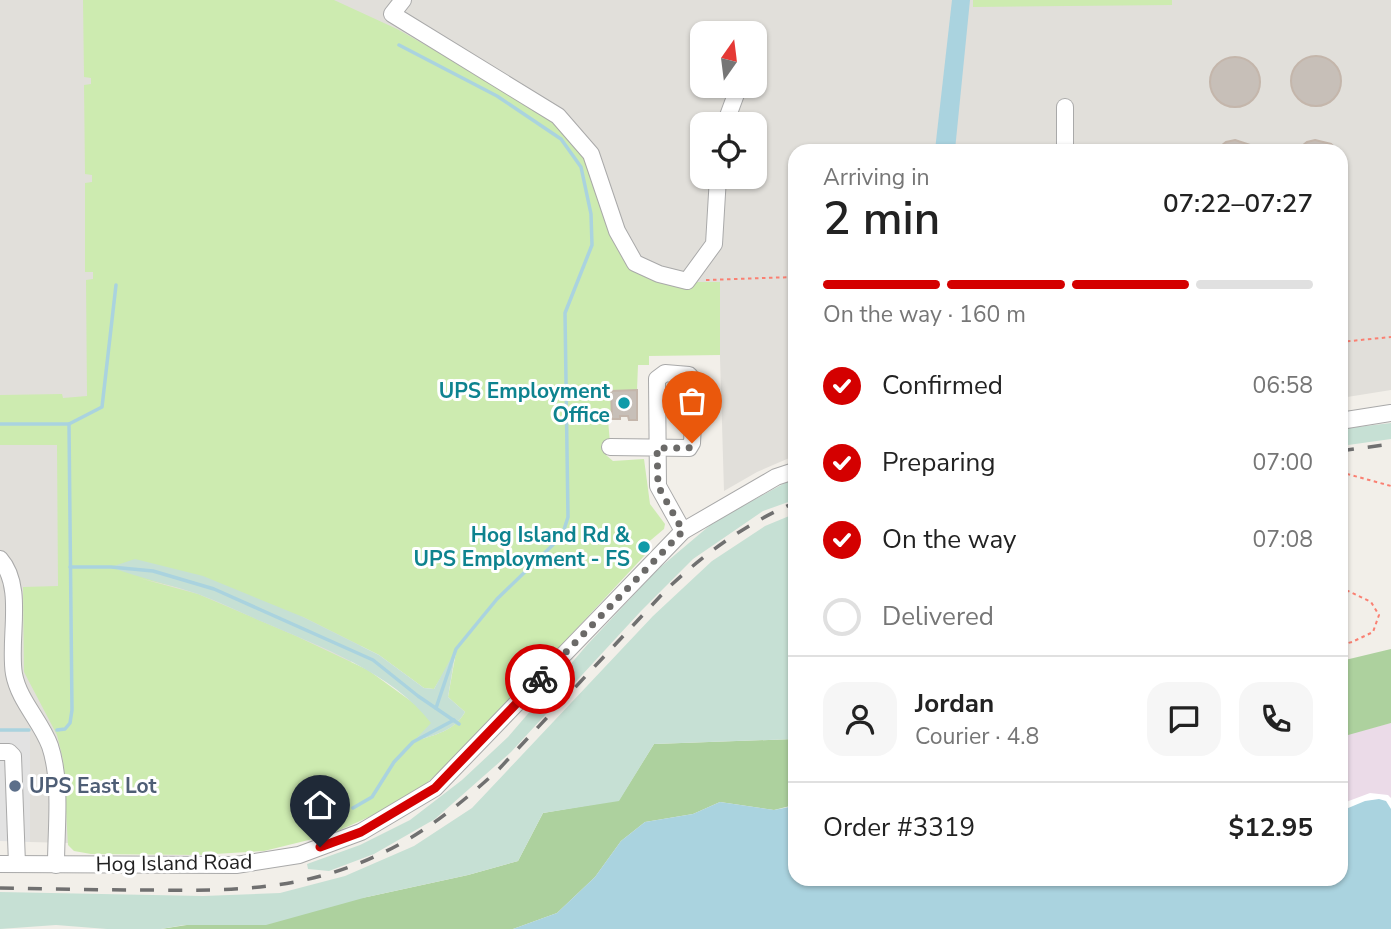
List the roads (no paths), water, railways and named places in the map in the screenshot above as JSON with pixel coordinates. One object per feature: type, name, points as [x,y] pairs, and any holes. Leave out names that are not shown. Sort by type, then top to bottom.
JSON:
[{"type":"street","points":[[403,0],[392,14],[558,116],[591,154],[617,231],[635,263],[660,274],[687,281],[714,244],[717,189]]},
{"type":"street","points":[[1065,107],[1065,144]]},
{"type":"street","points":[[610,447],[657,448],[689,448],[692,443],[695,383],[689,375],[665,373],[657,379],[657,448],[658,486],[683,531]]},
{"type":"street","points":[[1348,420],[1391,413]]},
{"type":"street","name":"Hog Island Road","points":[[0,864],[236,865],[299,855],[361,832],[435,788],[683,531],[776,477],[788,473]]},
{"type":"street","points":[[0,559],[11,576],[14,674],[19,690],[46,738],[54,763],[56,865]]},
{"type":"street","points":[[0,752],[9,752],[13,756],[7,783],[8,820],[17,864]]},
{"type":"water","points":[[952,0],[970,0],[956,144],[936,144]]},
{"type":"water","points":[[1382,798],[1391,803],[1391,929],[513,929],[557,913],[595,877],[621,841],[645,822],[693,814],[720,802],[774,810],[788,807],[788,886],[1348,886],[1348,805]]},
{"type":"waterway","points":[[399,45],[497,96],[561,139],[581,167],[591,214],[592,245],[565,313],[568,517],[562,536],[497,599],[456,649],[436,708]]},
{"type":"waterway","points":[[0,424],[69,424],[102,407],[116,285]]},
{"type":"waterway","points":[[57,730],[65,729],[70,723],[72,710],[69,424]]},
{"type":"waterway","points":[[70,567],[153,571],[214,589],[373,660],[459,724]]},
{"type":"waterway","points":[[353,808],[372,797],[394,762],[413,742],[454,720]]},
{"type":"waterway","points":[[0,730],[29,730]]},
{"type":"railway","points":[[1348,450],[1391,444]]},
{"type":"railway","points":[[0,888],[240,889],[296,882],[323,875],[351,867],[395,847],[442,817],[499,769],[667,589],[696,563],[743,530],[788,506]]},
{"type":"place","name":"UPS Employment Office","points":[[624,403]]},
{"type":"place","name":"Hog Island Rd & UPS Employment - FS","points":[[644,547]]},
{"type":"place","name":"UPS East Lot","points":[[15,786]]}]
